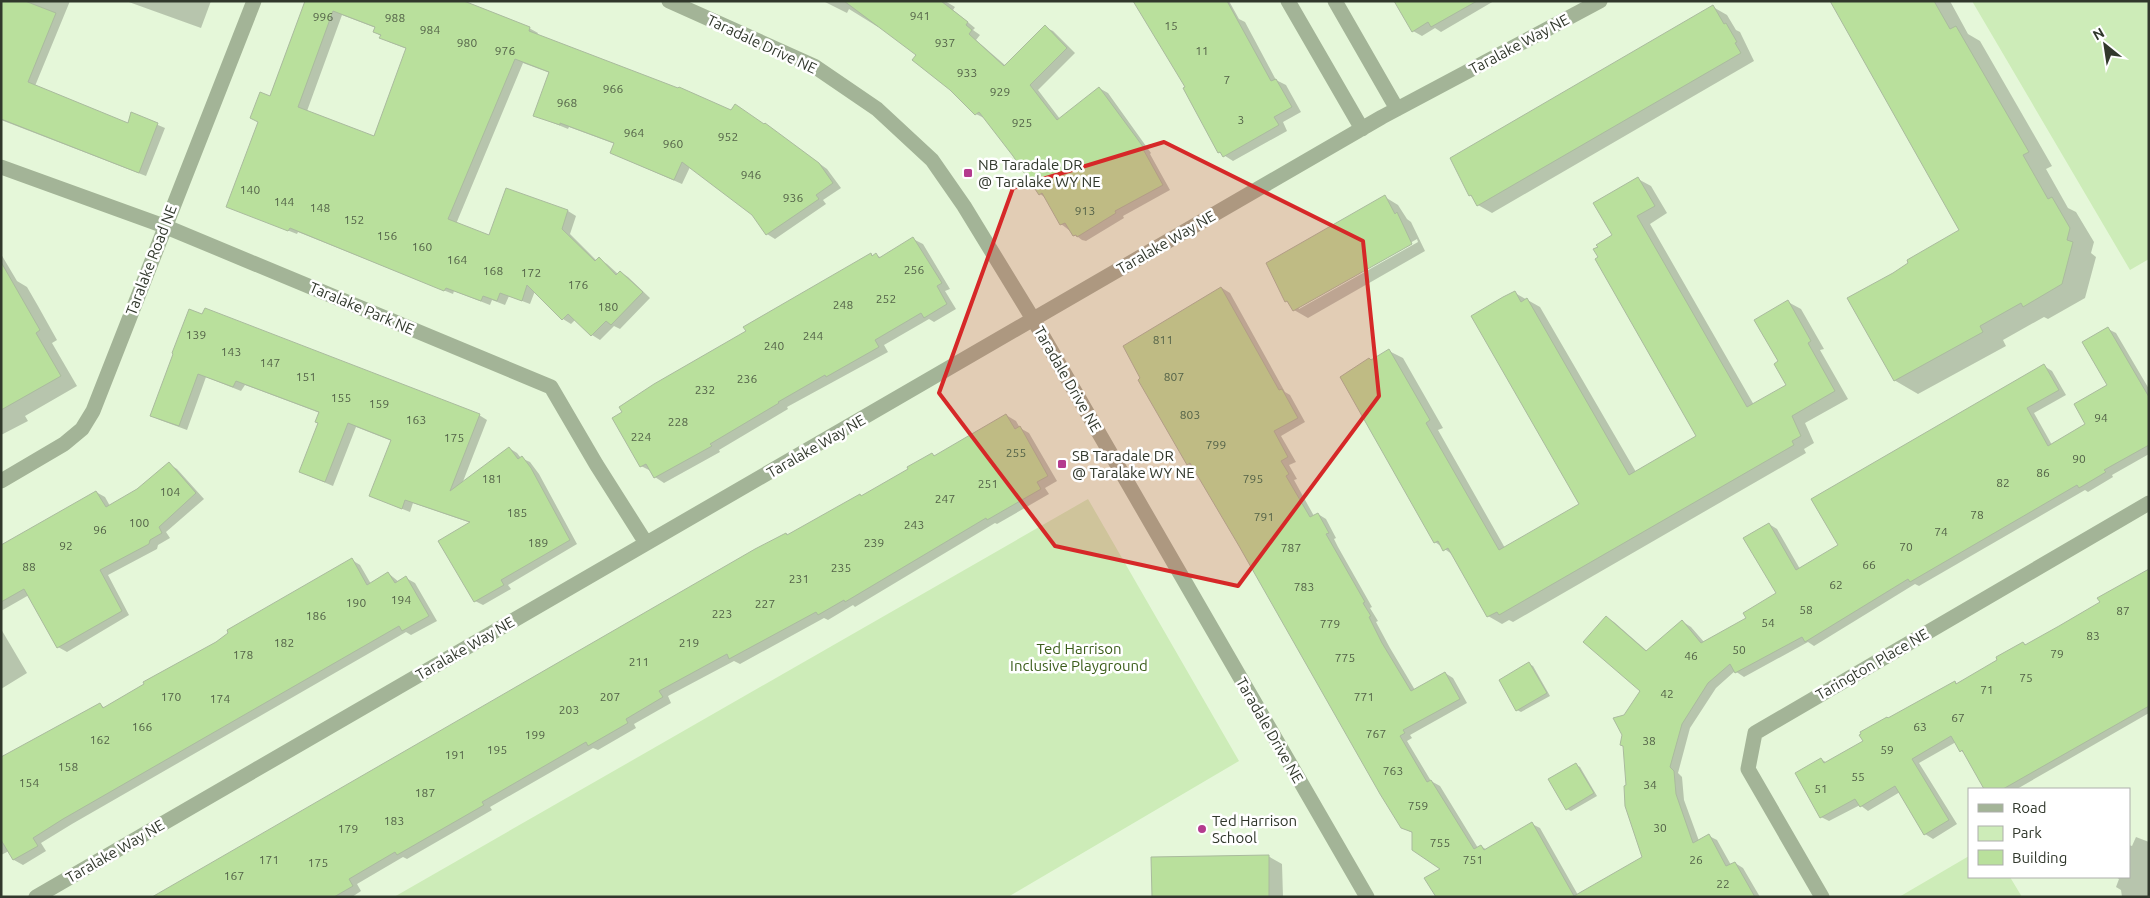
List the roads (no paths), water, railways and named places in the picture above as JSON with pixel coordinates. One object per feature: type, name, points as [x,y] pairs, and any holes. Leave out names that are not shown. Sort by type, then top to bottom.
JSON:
[{"type":"street","name":"Taralake Road NE","points":[[1,481],[64,444],[82,429],[93,411],[164,226],[254,1]]},
{"type":"street","name":"Taradale Drive NE","points":[[669,1],[814,66],[876,109],[932,160],[964,206],[1033,319],[1367,897]]},
{"type":"street","points":[[1288,1],[1362,129]]},
{"type":"street","points":[[1335,1],[1397,109]]},
{"type":"street","name":"Taralake Way NE","points":[[36,897],[1362,129],[1600,1]]},
{"type":"street","name":"Taralake Park NE","points":[[1,167],[164,226],[551,387],[596,464],[646,543]]},
{"type":"street","name":"Tarington Place NE","points":[[1822,897],[1748,769],[1755,732],[2149,503]]},
{"type":"place","name":"NB Taradale DR @ Taralake WY NE","points":[[968,173]]},
{"type":"place","name":"SB Taradale DR @ Taralake WY NE","points":[[1062,464]]},
{"type":"place","name":"Ted Harrison School","points":[[1202,829]]},
{"type":"park label","name":"Ted Harrison Inclusive Playground","points":[[1079,656]]}]
